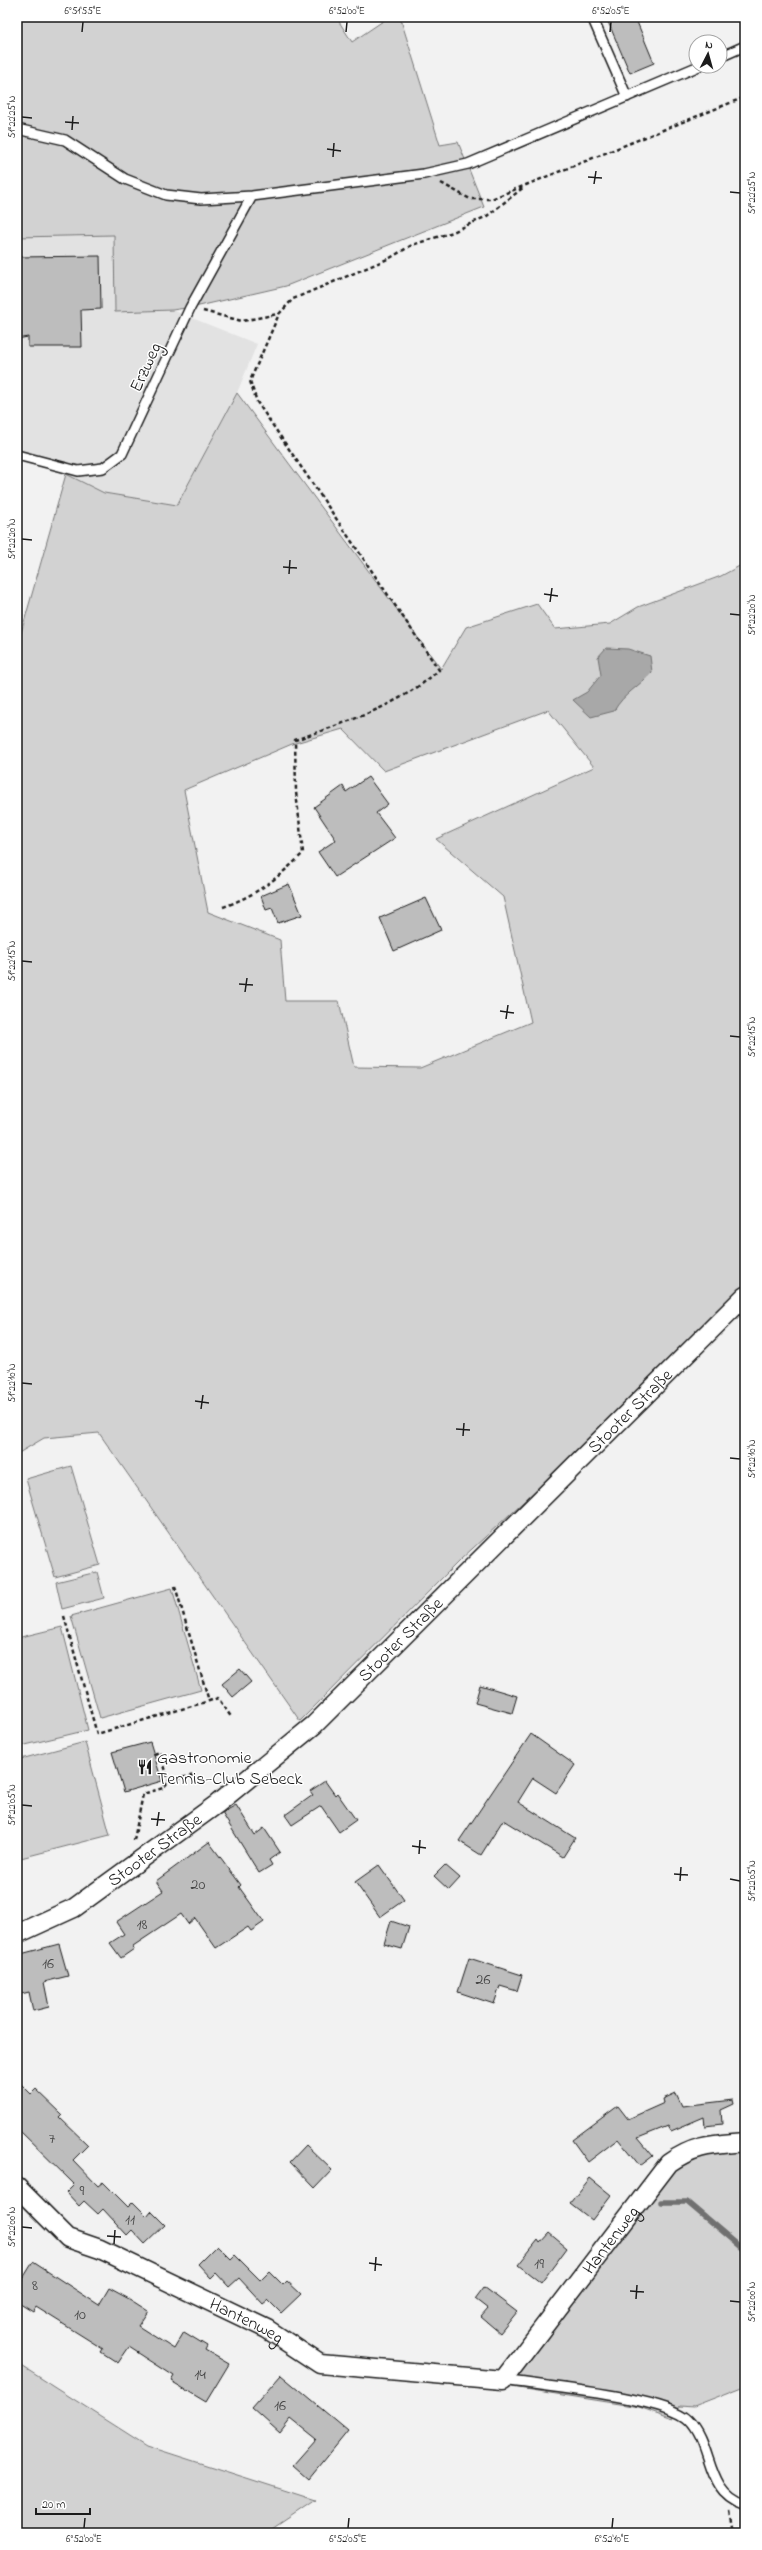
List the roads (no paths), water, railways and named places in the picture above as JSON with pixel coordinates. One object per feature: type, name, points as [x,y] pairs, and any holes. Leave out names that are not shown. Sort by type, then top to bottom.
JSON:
[{"type":"street","name":"Stooter Straße","points":[[17,1934],[74,1908],[216,1804],[314,1725],[745,1296]]},
{"type":"street","name":"Hantenweg","points":[[17,2187],[68,2238],[100,2249],[267,2329],[320,2364],[503,2380],[669,2163],[686,2151],[702,2146],[745,2142]]},
{"type":"lane","points":[[592,17],[627,97]]},
{"type":"lane","points":[[728,53],[745,46]]},
{"type":"lane","points":[[17,129],[65,140],[125,179],[166,195],[200,199],[252,196],[424,174],[468,164],[688,71]]},
{"type":"lane","name":"Erzweg","points":[[17,455],[78,471],[103,468],[122,454],[190,308],[252,196]]},
{"type":"lane","name":"Hantenweg","points":[[503,2380],[627,2398],[677,2412],[688,2419],[696,2430],[717,2481],[728,2496],[745,2505]]},
{"type":"waterway","points":[[661,2202],[687,2202],[745,2251]]},
{"type":"place","name":"Gastronomie Tennis-Club Sebeck","points":[[145,1767]]}]
